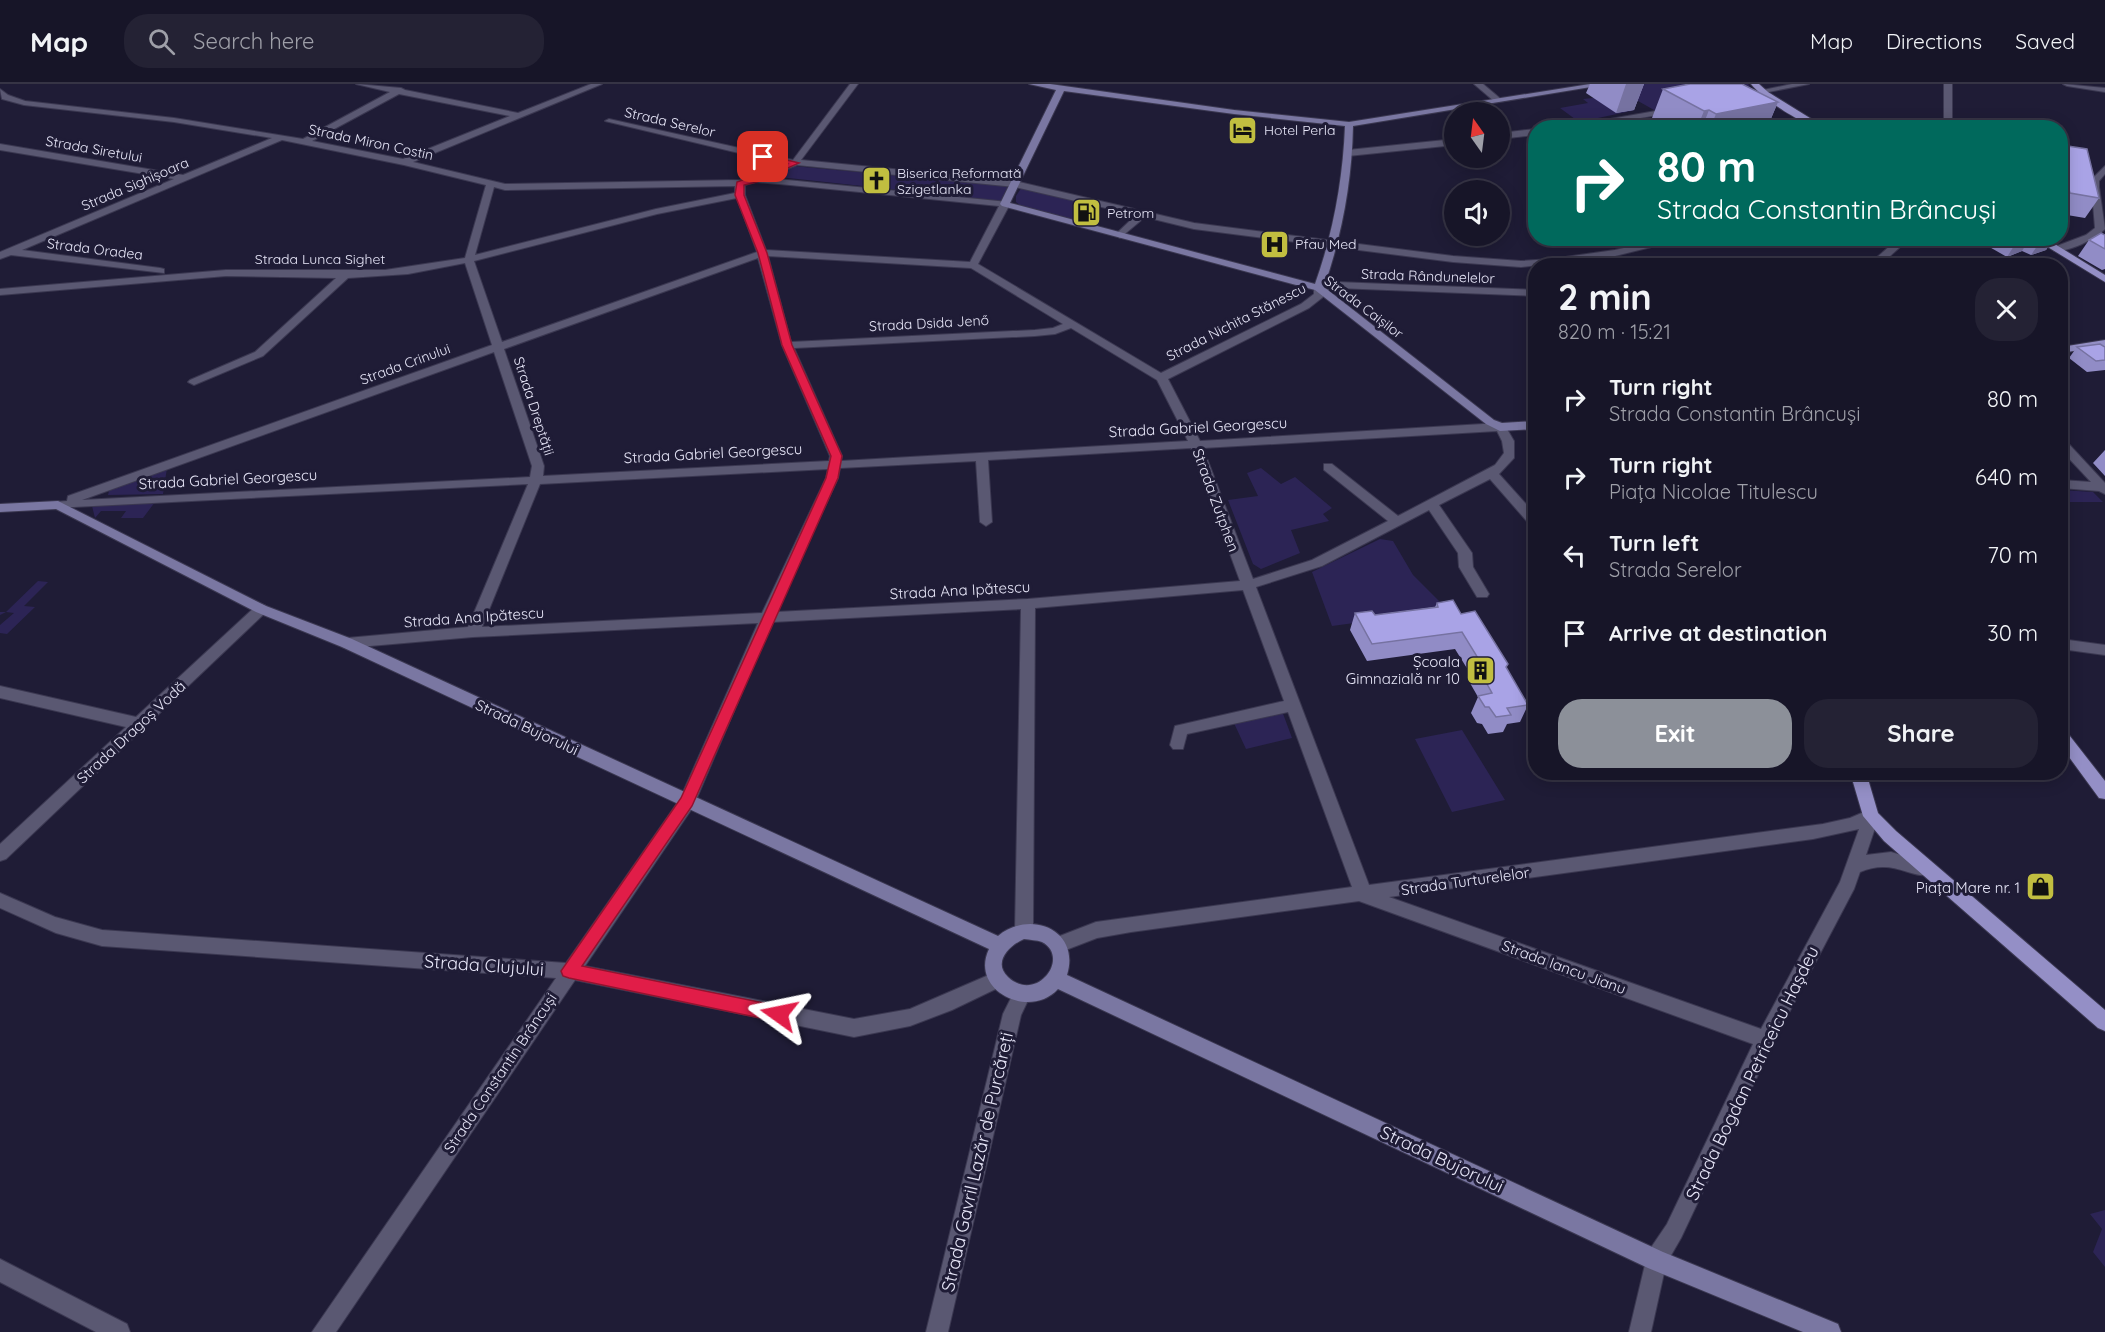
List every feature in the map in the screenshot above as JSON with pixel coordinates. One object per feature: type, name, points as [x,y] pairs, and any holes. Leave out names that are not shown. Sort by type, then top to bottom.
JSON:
[{"type":"main road","points":[[1039,84],[1234,112],[1349,124],[1498,100],[1608,86]]},
{"type":"main road","points":[[1005,204],[1061,88]]},
{"type":"main road","points":[[1758,88],[1809,120]]},
{"type":"main road","points":[[1319,288],[1334,244],[1348,153],[1349,124]]},
{"type":"main road","name":"Strada Caișilor","points":[[1005,204],[1319,288],[1483,417],[1500,427]]},
{"type":"main road","points":[[2052,246],[2105,279]]},
{"type":"main road","points":[[2068,349],[2105,343]]},
{"type":"main road","points":[[1500,427],[1528,425]]},
{"type":"main road","name":"Strada Gabriel Georgescu","points":[[0,508],[58,505]]},
{"type":"main road","name":"Strada Bujorului","points":[[58,505],[261,609],[348,644],[999,945]]},
{"type":"main road","points":[[2068,744],[2105,793]]},
{"type":"main road","points":[[1860,780],[1871,816],[1926,869],[2105,1022]]},
{"type":"main road","points":[[1024,931],[1043,934],[1058,945],[1063,962],[1057,979],[1042,991],[1022,993],[1012,991],[998,979],[993,962],[999,945],[1005,938],[1024,931]]},
{"type":"main road","name":"Strada Bujorului","points":[[1057,979],[1656,1260],[1830,1332]]},
{"type":"street","name":"Strada Miron Costin","points":[[2,84],[0,90],[5,97],[24,103],[174,120],[305,141],[404,162],[490,185],[520,188],[740,183],[754,180]]},
{"type":"street","points":[[360,84],[516,115]]},
{"type":"street","points":[[305,141],[411,84]]},
{"type":"street","points":[[404,162],[516,115],[598,84]]},
{"type":"street","points":[[754,180],[795,163],[854,84]]},
{"type":"street","points":[[1478,84],[1498,100]]},
{"type":"street","points":[[1728,98],[1758,88],[1805,84]]},
{"type":"street","points":[[1948,84],[1948,120]]},
{"type":"street","points":[[2067,84],[2105,90]]},
{"type":"street","points":[[1638,105],[1650,114]]},
{"type":"street","points":[[1613,120],[1682,108]]},
{"type":"street","name":"Strada Serelor","points":[[609,121],[795,163],[1015,184],[1194,226],[1453,259],[1528,263]]},
{"type":"street","points":[[1510,135],[1528,133]]},
{"type":"street","name":"Strada Sighișoara","points":[[3,253],[281,137]]},
{"type":"street","points":[[1348,153],[1444,143]]},
{"type":"street","name":"Strada Siretului","points":[[0,147],[184,178]]},
{"type":"street","points":[[2068,244],[2100,229],[2101,208],[2095,193],[2095,180],[2105,169]]},
{"type":"street","points":[[754,180],[1005,204],[974,265]]},
{"type":"street","points":[[740,183],[740,195],[762,253],[787,345],[836,456],[836,464]]},
{"type":"street","points":[[469,260],[490,185]]},
{"type":"street","points":[[2095,193],[2105,196]]},
{"type":"street","name":"Strada Lunca Sighet","points":[[0,292],[68,288],[187,275],[252,273],[345,275],[410,271],[469,260],[579,234],[685,204],[740,195]]},
{"type":"street","points":[[1120,235],[1142,215]]},
{"type":"street","name":"Strada Serelor","points":[[1572,258],[1615,253],[1647,246]]},
{"type":"street","points":[[1881,258],[1896,246]]},
{"type":"street","points":[[2057,249],[2064,246]]},
{"type":"street","name":"Strada Oradea","points":[[3,253],[187,275]]},
{"type":"street","name":"Strada Zutphen","points":[[762,253],[974,265],[1161,378],[1167,385],[1195,443],[1364,895]]},
{"type":"street","name":"Strada Crinului","points":[[58,505],[762,253]]},
{"type":"street","name":"Strada Dreptății","points":[[469,260],[538,466],[536,479],[473,632]]},
{"type":"street","points":[[194,382],[259,354],[345,275]]},
{"type":"street","name":"Strada Rândunelelor","points":[[1319,288],[1337,285],[1528,293]]},
{"type":"street","name":"Strada Nichita Stănescu","points":[[1161,378],[1305,306],[1319,295],[1319,288]]},
{"type":"street","name":"Strada Dsida Jenő","points":[[787,345],[1035,333],[1055,331],[1070,324]]},
{"type":"street","name":"Strada Gabriel Georgescu","points":[[58,505],[982,457],[1500,427]]},
{"type":"street","name":"Strada Ana Ipătescu","points":[[348,644],[473,632],[1028,604],[1248,585],[1317,563],[1492,473],[1504,465],[1510,454],[1509,443],[1500,427]]},
{"type":"street","points":[[2068,450],[2104,488]]},
{"type":"street","points":[[982,457],[986,522]]},
{"type":"street","name":"Strada Constantin Brâncuși","points":[[323,1332],[687,802],[832,478],[836,464]]},
{"type":"street","points":[[1328,467],[1397,522]]},
{"type":"street","points":[[1492,473],[1528,514]]},
{"type":"street","points":[[2068,485],[2104,488]]},
{"type":"street","points":[[1431,504],[1446,522],[1465,553],[1466,567],[1482,594]]},
{"type":"street","points":[[1024,931],[1028,604]]},
{"type":"street","name":"Strada Dragoș Vodă","points":[[0,854],[261,609]]},
{"type":"street","points":[[2068,645],[2105,650]]},
{"type":"street","points":[[0,692],[140,724]]},
{"type":"street","points":[[1178,745],[1180,730],[1292,705]]},
{"type":"street","name":"Strada Turturelelor","points":[[1058,945],[1096,930],[1131,924],[1364,895],[1813,832],[1856,824],[1871,816]]},
{"type":"street","name":"Strada Bogdan Petriceicu Hașdeu","points":[[1640,1332],[1656,1260],[1674,1232],[1765,1039],[1848,884],[1871,816]]},
{"type":"street","points":[[1855,867],[1868,860],[1885,858],[1926,869]]},
{"type":"street","name":"Strada Iancu Jianu","points":[[1364,895],[1765,1039]]},
{"type":"street","name":"Strada Clujului","points":[[0,900],[31,916],[72,932],[102,938],[569,971],[854,1028],[876,1027],[910,1018],[998,979]]},
{"type":"street","name":"Strada Gavril Lazăr de Purcăreți","points":[[936,1332],[1012,1014],[1022,993]]},
{"type":"street","points":[[0,1270],[119,1332]]},
{"type":"shaded area","points":[[1632,84],[1748,84],[1751,88],[1663,111],[1654,110],[1631,97]]},
{"type":"shaded area","points":[[1602,97],[1616,113],[1636,110],[1588,120],[1576,120],[1560,108],[1588,103],[1583,99]]},
{"type":"shaded area","points":[[793,166],[1008,186],[1001,201],[770,176]]},
{"type":"shaded area","points":[[1022,187],[1088,204],[1076,214],[1088,219],[1085,222],[1023,208],[1016,202],[1016,196]]},
{"type":"shaded area","points":[[167,468],[163,494],[108,495],[109,491],[116,487]]},
{"type":"shaded area","points":[[1261,468],[1281,484],[1295,477],[1332,508],[1323,514],[1329,521],[1291,530],[1300,553],[1261,569],[1253,564],[1228,500],[1258,496],[1247,473]]},
{"type":"shaded area","points":[[2068,490],[2093,492],[2103,502],[2068,502]]},
{"type":"shaded area","points":[[155,502],[143,518],[121,518],[126,511],[101,511],[95,518],[92,506]]},
{"type":"shaded area","points":[[1380,539],[1393,541],[1413,575],[1441,603],[1443,611],[1332,626],[1312,572]]},
{"type":"shaded area","points":[[38,581],[48,582],[24,606],[35,607],[7,634],[0,633],[0,625],[14,613],[6,612]]},
{"type":"shaded area","points":[[1282,711],[1292,738],[1246,749],[1233,721]]},
{"type":"shaded area","points":[[1462,730],[1505,800],[1452,812],[1415,739]]},
{"type":"shaded area","points":[[2105,1210],[2105,1267],[2093,1252],[2102,1229],[2090,1214]]},
{"type":"building","points":[[1690,84],[1742,84],[1778,102],[1716,114],[1709,110],[1704,111],[1663,89]]},
{"type":"building","points":[[2068,146],[2087,149],[2099,198],[2070,193]]},
{"type":"building","points":[[2101,233],[2105,235],[2105,249],[2089,240]]},
{"type":"building","points":[[2100,344],[2105,347],[2105,360],[2096,361],[2077,347]]},
{"type":"building","points":[[1453,600],[1461,614],[1475,611],[1508,664],[1506,667],[1528,705],[1507,708],[1511,715],[1496,717],[1489,707],[1485,707],[1478,696],[1492,693],[1477,666],[1481,663],[1462,632],[1372,644],[1355,613],[1372,611],[1375,615],[1438,607],[1437,603]]},
{"type":"place","name":"Hotel Perla","points":[[1243,130]]},
{"type":"place","name":"Biserica Reformată Szigetlanka","points":[[876,181]]},
{"type":"place","name":"Petrom","points":[[1086,213]]},
{"type":"place","name":"Pfau Med","points":[[1274,244]]},
{"type":"place","name":"Școala Gimnazială nr 10","points":[[1481,670]]},
{"type":"place","name":"Piața Mare nr. 1","points":[[2041,887]]},
{"type":"route","points":[[763,157],[795,163],[754,180],[740,183],[740,195],[762,253],[787,345],[836,456],[836,464],[832,478],[687,802],[569,971],[779,1014]]}]
